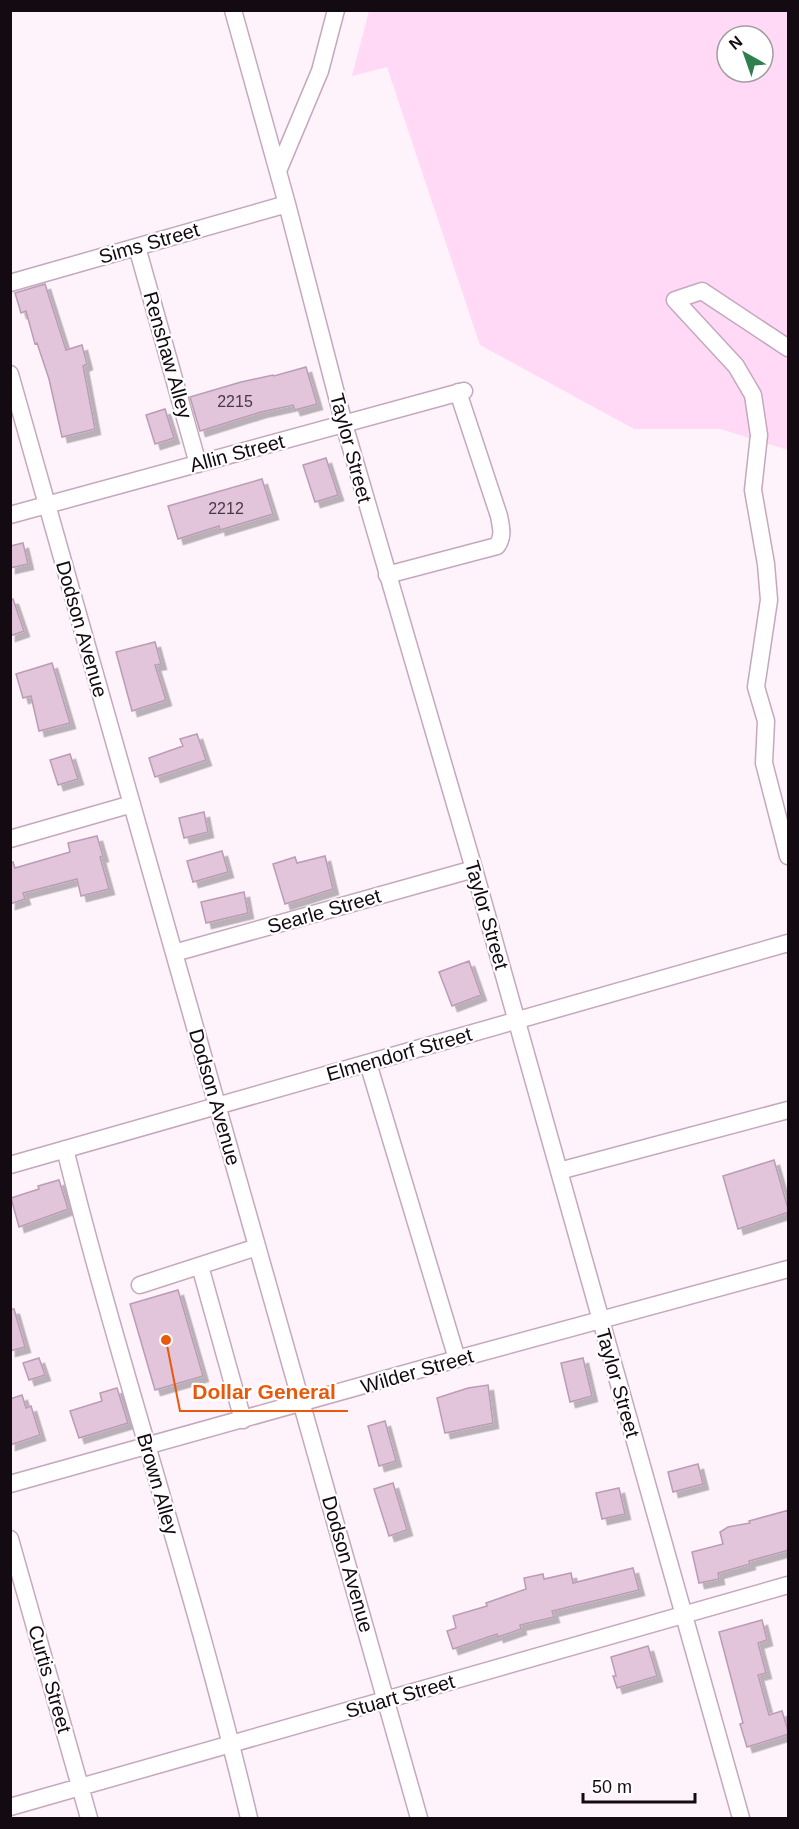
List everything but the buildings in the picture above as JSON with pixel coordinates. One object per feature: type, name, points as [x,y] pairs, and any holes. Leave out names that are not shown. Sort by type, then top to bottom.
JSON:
[{"type":"street","name":"Taylor Street","points":[[233,10],[287,204],[344,424],[474,869],[741,1818]]},
{"type":"street","points":[[278,171],[320,71],[336,10]]},
{"type":"street","name":"Sims Street","points":[[10,283],[287,204]]},
{"type":"street","name":"Renshaw Alley","points":[[137,247],[198,464]]},
{"type":"street","points":[[789,348],[702,291],[675,300],[736,366],[753,394],[759,435],[753,490],[766,564],[769,600],[756,687],[766,721],[764,763],[789,856]]},
{"type":"street","name":"Dodson Avenue","points":[[10,374],[419,1818]]},
{"type":"street","name":"Allin Street","points":[[10,515],[461,392],[499,516],[501,540],[497,546],[387,575]]},
{"type":"street","points":[[10,839],[132,804]]},
{"type":"street","name":"Searle Street","points":[[174,953],[474,869]]},
{"type":"street","name":"Elmendorf Street","points":[[10,1165],[789,943]]},
{"type":"street","points":[[368,1063],[457,1359]]},
{"type":"street","points":[[559,1171],[789,1110]]},
{"type":"street","name":"Brown Alley","points":[[65,1149],[91,1254],[148,1447],[231,1744],[249,1818]]},
{"type":"street","points":[[140,1285],[257,1247]]},
{"type":"street","points":[[200,1266],[243,1420]]},
{"type":"street","name":"Wilder Street","points":[[10,1484],[789,1269]]},
{"type":"street","name":"Curtis Street","points":[[10,1539],[89,1818]]},
{"type":"street","name":"Stuart Street","points":[[10,1807],[789,1585]]},
{"type":"shaded area","points":[[369,11],[788,11],[788,450],[720,429],[634,429],[480,345],[387,67],[352,76]]},
{"type":"place","name":"Dollar General","points":[[166,1340]]}]
